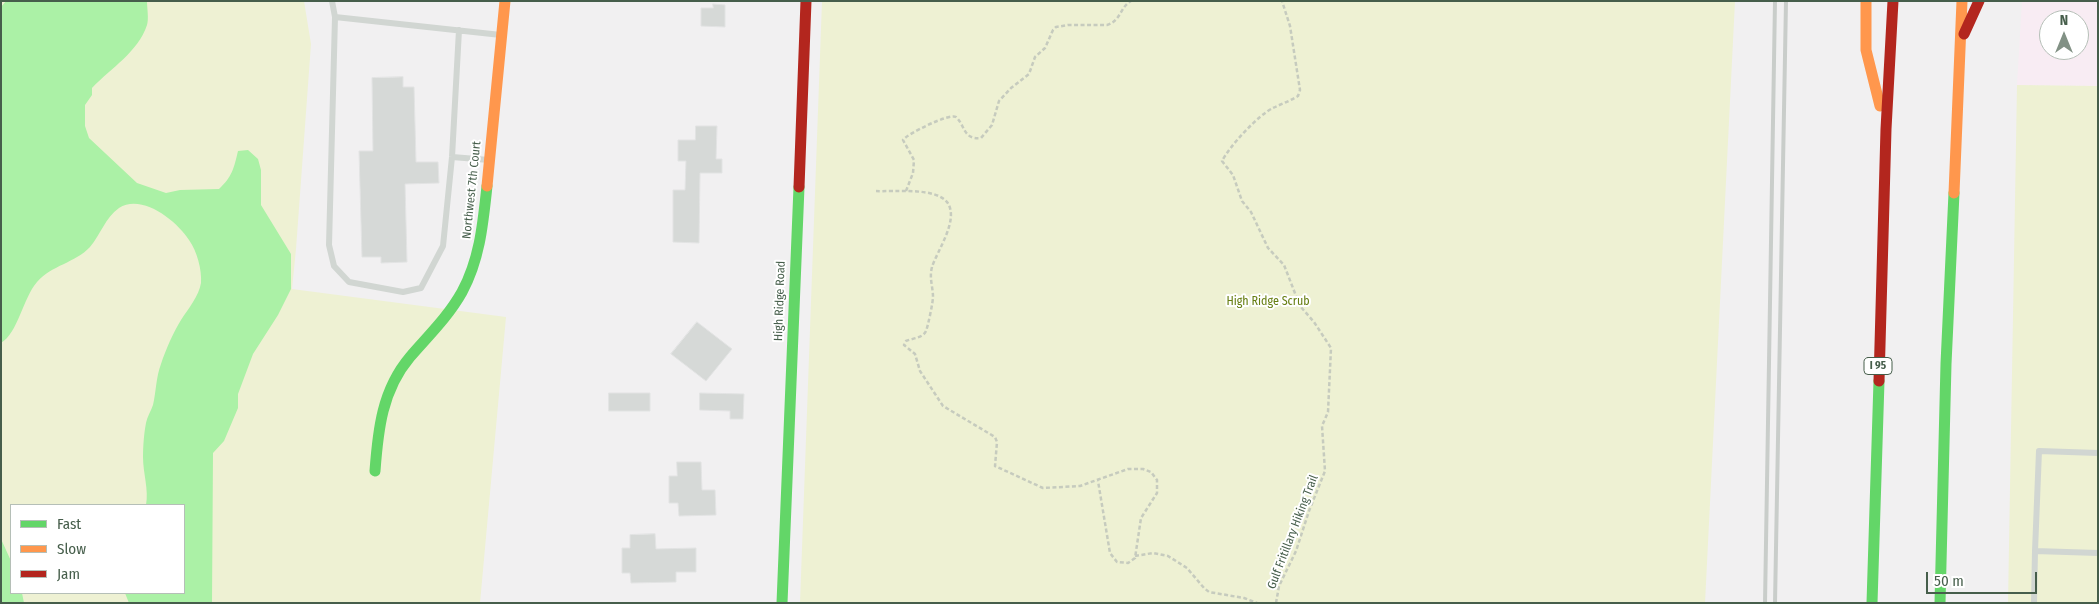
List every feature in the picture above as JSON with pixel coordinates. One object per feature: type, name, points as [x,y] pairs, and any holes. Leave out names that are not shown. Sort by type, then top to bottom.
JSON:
[{"type":"main road","name":"Northwest 7th Court","points":[[374,471],[379,418],[393,381],[414,351],[454,306],[472,274],[479,250],[490,160],[505,1]]},
{"type":"main road","name":"High Ridge Road","points":[[782,603],[806,1]]},
{"type":"main road","points":[[1866,1],[1866,50],[1886,129]]},
{"type":"main road","name":"I 95","points":[[1872,603],[1886,129],[1893,1]]},
{"type":"main road","points":[[1940,603],[1946,364],[1962,1]]},
{"type":"main road","points":[[1959,44],[1979,1]]},
{"type":"lane","points":[[332,1],[335,17],[329,245],[334,266],[348,282],[403,292],[421,288],[443,246],[452,157],[459,30]]},
{"type":"lane","points":[[335,17],[502,35]]},
{"type":"lane","points":[[452,157],[490,160]]},
{"type":"lane","points":[[2034,603],[2040,451],[2098,453]]},
{"type":"lane","points":[[2035,551],[2098,553]]},
{"type":"path","points":[[906,192],[914,165],[912,155],[904,144],[908,134],[918,132],[938,120],[951,116],[956,118],[967,134],[981,138],[992,125],[999,102],[1011,88],[1029,74],[1035,57],[1048,44],[1053,30],[1061,26],[1107,25],[1114,23],[1131,1]]},
{"type":"path","name":"Gulf Fritillary Hiking Trail","points":[[1276,603],[1279,586],[1296,551],[1325,471],[1322,426],[1328,412],[1331,348],[1314,322],[1300,306],[1284,265],[1268,248],[1251,212],[1242,201],[1233,175],[1222,162],[1247,130],[1272,108],[1298,96],[1300,90],[1290,26],[1282,1]]},
{"type":"path","points":[[876,191],[935,194],[947,202],[949,207],[946,238],[933,263],[930,274],[933,302],[926,329],[921,336],[906,341],[904,345],[915,354],[920,371],[943,406],[995,437],[997,442],[994,462],[997,468],[1043,488],[1080,486],[1120,471],[1137,468],[1147,470],[1157,480],[1157,493],[1141,518],[1135,556]]},
{"type":"path","name":"Gulf Fritillary Hiking Trail","points":[[1098,480],[1110,553],[1113,559],[1123,563],[1132,560],[1135,556],[1153,553],[1168,556],[1188,568],[1209,592],[1244,598],[1257,603]]},
{"type":"shaded area","points":[[6,1],[147,1],[148,23],[143,35],[131,52],[92,88],[92,95],[85,105],[85,126],[89,138],[137,183],[166,193],[180,190],[219,189],[232,172],[238,151],[248,150],[258,159],[261,170],[261,205],[291,254],[291,289],[278,315],[253,354],[238,394],[238,408],[224,441],[213,453],[212,603],[129,603],[125,594],[185,594],[185,504],[146,504],[147,493],[143,457],[146,423],[153,405],[159,369],[172,336],[196,298],[200,288],[201,272],[192,244],[176,225],[158,211],[138,204],[128,204],[119,208],[110,216],[90,247],[78,257],[43,276],[37,282],[12,332],[1,343],[1,7]]},
{"type":"shaded area","points":[[2022,1],[2098,1],[2098,86],[2017,85]]},
{"type":"shaded area","points":[[1,539],[10,559],[10,594],[22,594],[24,603],[1,603]]},
{"type":"green space","points":[[1,1],[304,1],[311,44],[292,289],[506,317],[480,603],[1,603]]},
{"type":"green space","name":"High Ridge Scrub","points":[[822,1],[1735,1],[1705,603],[800,603]]},
{"type":"green space","points":[[2017,85],[2098,86],[2098,603],[2008,603]]},
{"type":"building","points":[[713,4],[725,5],[725,27],[701,26],[701,8],[713,8]]},
{"type":"building","points":[[403,77],[403,87],[414,87],[416,162],[438,162],[439,183],[405,184],[407,262],[381,263],[381,257],[362,257],[359,151],[373,151],[372,78]]},
{"type":"building","points":[[696,126],[717,126],[716,159],[722,159],[722,173],[700,173],[699,243],[673,242],[673,190],[685,190],[686,161],[678,161],[678,140],[695,140]]},
{"type":"building","points":[[697,322],[732,349],[706,381],[671,354]]},
{"type":"building","points":[[609,393],[650,393],[650,411],[609,411]]},
{"type":"building","points":[[700,393],[744,394],[743,419],[730,419],[730,411],[700,410]]},
{"type":"building","points":[[677,462],[701,462],[702,490],[715,490],[716,515],[679,516],[678,503],[669,503],[669,476],[677,476]]},
{"type":"building","points":[[655,534],[656,549],[696,548],[696,572],[676,572],[676,582],[631,583],[630,573],[622,573],[622,548],[630,548],[630,535]]},
{"type":"railway","points":[[1765,603],[1775,1]]},
{"type":"railway","points":[[1775,603],[1786,1]]},
{"type":"traffic: fast","points":[[375,471],[383,411],[393,383],[410,357],[450,310],[462,292],[473,267],[480,240],[487,186]]},
{"type":"traffic: fast","points":[[782,603],[799,187]]},
{"type":"traffic: fast","points":[[1940,603],[1946,364],[1954,193]]},
{"type":"traffic: fast","points":[[1872,603],[1879,381]]},
{"type":"traffic: slow","points":[[487,186],[505,1]]},
{"type":"traffic: slow","points":[[1866,1],[1866,50],[1880,106]]},
{"type":"traffic: slow","points":[[1954,193],[1962,1]]},
{"type":"traffic: jam","points":[[799,187],[806,1]]},
{"type":"traffic: jam","points":[[1879,381],[1886,129],[1893,1]]},
{"type":"traffic: jam","points":[[1964,34],[1979,1]]}]
